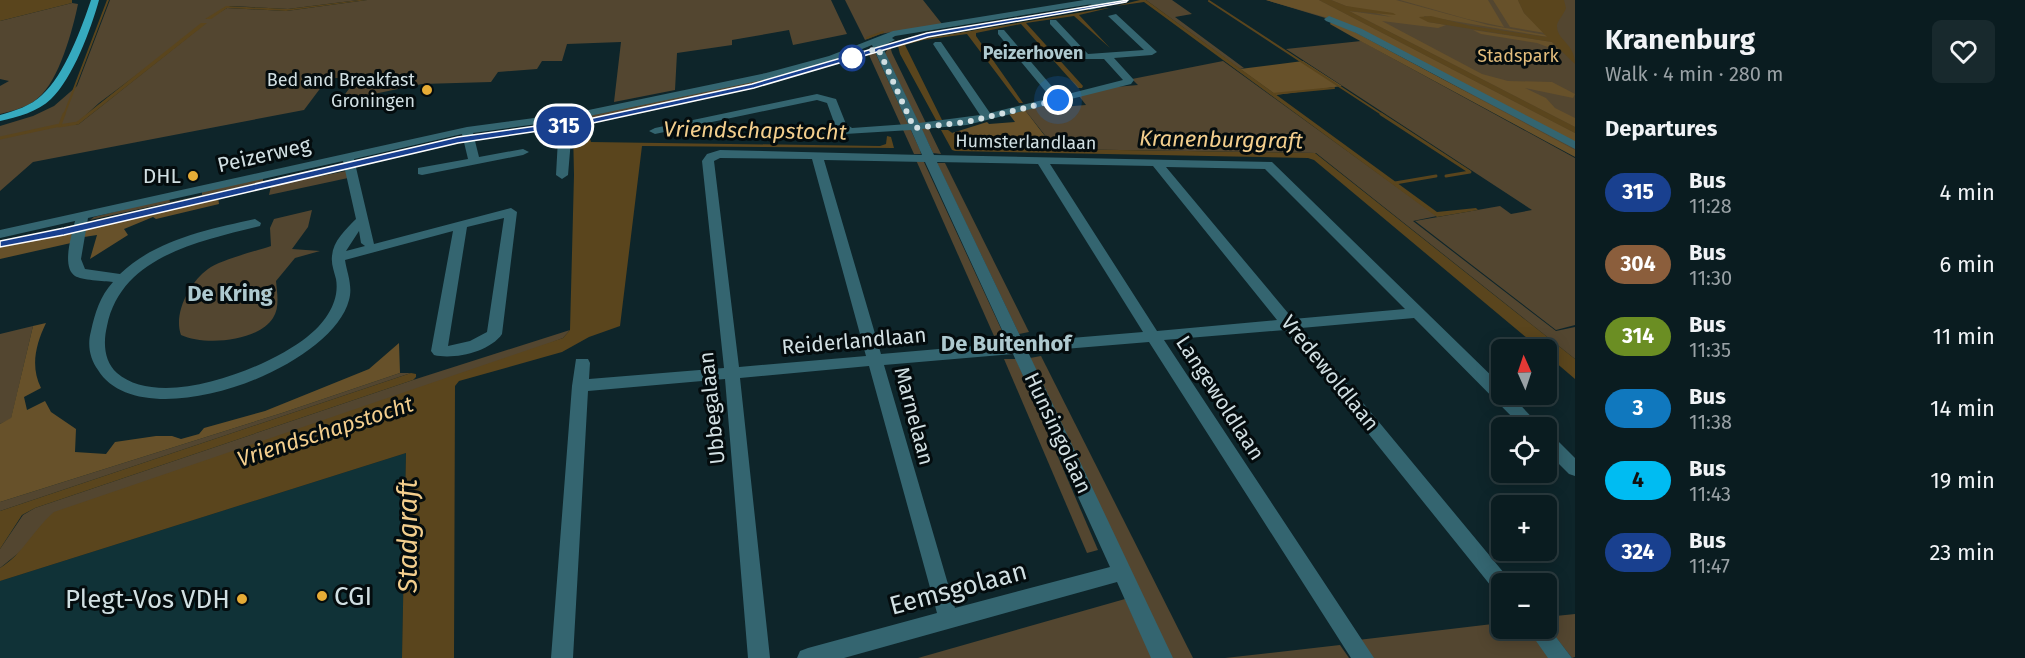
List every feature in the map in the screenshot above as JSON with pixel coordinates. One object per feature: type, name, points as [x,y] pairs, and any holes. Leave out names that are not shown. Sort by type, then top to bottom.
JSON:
[{"type":"main road","points":[[85,24],[86,0]]},
{"type":"main road","points":[[0,120],[26,114],[48,103],[60,92],[59,82],[93,9],[94,0]]},
{"type":"street","name":"Peizerweg","points":[[878,47],[960,27],[1100,0]]},
{"type":"street","name":"Peizerweg","points":[[0,234],[467,130],[564,118],[768,76],[832,58],[886,36],[960,27],[1126,0]]},
{"type":"street","points":[[1053,22],[1086,57],[1152,52],[1113,16]]},
{"type":"street","points":[[1329,19],[1359,31],[1575,146]]},
{"type":"street","points":[[1001,32],[1058,100]]},
{"type":"street","points":[[938,44],[987,117]]},
{"type":"street","name":"Hunsingolaan","points":[[878,47],[1162,658]]},
{"type":"street","points":[[656,131],[817,97],[832,101],[841,125],[849,132],[948,125],[1127,82],[1128,78],[1106,55]]},
{"type":"street","points":[[562,175],[566,128],[564,118]]},
{"type":"street","points":[[467,130],[474,161]]},
{"type":"street","points":[[422,171],[523,152]]},
{"type":"street","points":[[348,156],[368,243]]},
{"type":"street","name":"Humsterlandlaan","points":[[711,156],[1269,165],[1419,313]]},
{"type":"street","name":"Ubbegalaan","points":[[711,156],[708,161],[732,372],[759,658]]},
{"type":"street","name":"Marnelaan","points":[[817,156],[877,360],[948,618]]},
{"type":"street","name":"Langewoldlaan","points":[[1042,161],[1363,658]]},
{"type":"street","name":"Vredewoldlaan","points":[[1156,162],[1492,573]]},
{"type":"street","points":[[339,257],[461,225],[511,212],[494,334],[488,339],[450,352],[439,351],[461,225]]},
{"type":"street","points":[[82,216],[74,259],[79,273],[122,279]]},
{"type":"street","points":[[255,223],[203,235],[179,244],[141,265],[122,279],[108,296],[102,311],[97,342],[104,368],[116,380],[139,390],[194,391],[250,377],[291,356],[311,342],[337,313],[343,297],[344,285],[339,257],[350,231],[363,220]]},
{"type":"street","points":[[1419,313],[1523,417]]},
{"type":"street","name":"Reiderlandlaan","points":[[580,386],[1419,313]]},
{"type":"street","points":[[562,658],[582,363]]},
{"type":"street","points":[[1557,451],[1575,469]]},
{"type":"street","name":"Eemsgolaan","points":[[808,658],[1123,572]]},
{"type":"street","points":[[1546,639],[1561,658]]},
{"type":"shaded area","points":[[1266,0],[1319,0],[1575,133],[1575,142],[1342,22]]},
{"type":"shaded area","points":[[1331,0],[1396,0],[1488,25],[1546,35],[1548,37],[1424,16],[1428,22],[1446,25],[1438,28],[1382,21],[1482,74],[1508,81],[1552,82],[1575,94],[1573,98],[1525,88],[1546,98],[1555,108],[1575,118],[1575,127],[1349,11],[1392,17]]},
{"type":"shaded area","points":[[1400,0],[1488,0],[1504,27],[1467,19]]},
{"type":"shaded area","points":[[1493,0],[1518,0],[1524,13],[1545,33],[1510,27]]},
{"type":"shaded area","points":[[1331,22],[1353,31],[1575,150],[1575,157],[1351,36],[1330,24]]},
{"type":"shaded area","points":[[1473,30],[1552,42],[1561,52],[1537,43],[1481,34]]},
{"type":"shaded area","points":[[1303,61],[1342,86],[1276,95],[1240,69]]},
{"type":"shaded area","points":[[1025,110],[1051,144],[1051,149],[961,139],[952,133],[987,122],[989,124],[1015,122],[1009,114]]},
{"type":"shaded area","points":[[218,197],[219,204],[156,219],[153,217],[124,229],[128,235],[90,259],[97,235],[84,237],[86,228]]},
{"type":"shaded area","points":[[73,231],[71,243],[0,259],[0,246]]},
{"type":"shaded area","points":[[46,323],[39,339],[35,363],[41,388],[24,397],[27,410],[45,401],[51,412],[76,429],[75,452],[106,454],[115,442],[156,436],[172,436],[181,439],[199,434],[204,428],[265,411],[369,369],[399,343],[400,373],[282,413],[0,502],[0,424],[11,418],[33,326]]},
{"type":"shaded area","points":[[406,453],[402,658],[0,658],[0,581]]},
{"type":"green space","points":[[110,0],[359,0],[288,9],[230,6],[206,19],[208,19],[227,8],[286,11],[367,0],[831,0],[847,34],[793,45],[789,30],[732,40],[732,45],[677,53],[675,90],[614,102],[621,42],[567,44],[562,61],[542,61],[537,69],[498,72],[491,82],[422,84],[340,101],[357,78],[328,78],[304,110],[33,162],[0,191],[0,126],[33,116],[54,106],[77,86]],"holes":[[[206,23],[75,125],[99,103]]]},
{"type":"green space","points":[[845,0],[923,0],[942,24],[880,34],[865,40]]},
{"type":"green space","points":[[1146,0],[1172,0],[1192,14],[1175,17],[1244,68],[1240,69]]},
{"type":"green space","name":"Stadspark","points":[[1266,0],[1575,0],[1575,153],[1345,24]]},
{"type":"green space","points":[[72,3],[78,4],[73,27],[59,67],[46,90],[34,101],[0,114],[0,86],[9,81],[0,79],[0,21]]},
{"type":"green space","points":[[1361,41],[1575,158],[1575,325],[1556,330],[1415,221],[1500,206],[1511,214],[1532,210],[1286,49]]},
{"type":"green space","points":[[890,46],[941,154],[933,153],[885,53]]},
{"type":"green space","points":[[863,50],[813,69],[762,82],[569,123],[570,120],[769,77]]},
{"type":"green space","points":[[875,52],[921,154],[914,154],[869,55]]},
{"type":"green space","points":[[1223,61],[1437,216],[1413,221],[1556,331],[1575,327],[1575,359],[1557,345],[1557,339],[1550,339],[1316,153],[1051,149],[1051,143],[1025,110],[1056,102],[1061,107],[1086,105],[1079,96],[1115,87],[1138,85],[1132,79]]},
{"type":"green space","points":[[916,160],[923,160],[1003,333],[994,336]]},
{"type":"green space","points":[[937,163],[945,163],[1029,332],[1019,334]]},
{"type":"green space","points":[[346,171],[348,178],[269,195],[271,186]]},
{"type":"green space","points":[[263,177],[263,182],[90,220],[94,217],[169,198],[170,202],[202,195],[202,191]]},
{"type":"green space","points":[[312,210],[308,227],[292,249],[320,251],[295,258],[276,281],[277,309],[266,326],[256,332],[230,340],[203,340],[181,335],[179,317],[181,308],[189,290],[201,275],[221,262],[271,246],[270,228],[274,219]]},
{"type":"green space","points":[[33,326],[11,419],[0,424],[0,334]]},
{"type":"green space","points":[[570,330],[563,338],[21,551],[0,568],[0,549],[23,515],[35,508],[413,380]]},
{"type":"green space","points":[[1041,356],[1193,658],[1172,658],[1030,358]]},
{"type":"green space","points":[[1004,359],[1016,359],[1098,550],[1087,553]]},
{"type":"green space","points":[[400,373],[411,373],[0,511],[0,502],[282,413]]},
{"type":"green space","points":[[1125,599],[1152,658],[918,658]]},
{"type":"green space","points":[[1575,614],[1575,657],[1572,658],[1557,639],[1557,616]]},
{"type":"green space","points":[[1491,624],[1491,639],[1538,639],[1553,658],[1370,658],[1358,640]]},
{"type":"green space","points":[[1340,645],[1349,658],[1225,658]]},
{"type":"water","points":[[0,0],[72,0],[72,3],[0,21]]},
{"type":"water","points":[[367,0],[286,11],[227,8],[211,19],[205,19],[226,6],[288,9]]},
{"type":"water","points":[[1146,0],[1437,212],[1476,208],[1478,210],[1437,217],[1144,2],[1116,6]]},
{"type":"water","points":[[1319,0],[1331,0],[1346,6],[1393,13],[1396,15],[1349,11],[1575,127],[1575,133]]},
{"type":"water","points":[[1518,0],[1564,0],[1566,8],[1557,25],[1557,30],[1572,51],[1575,64],[1552,42],[1428,22],[1419,17],[1431,16],[1471,26],[1547,37],[1524,13]]},
{"type":"water","points":[[1109,8],[1079,15],[1110,48],[1074,16],[1026,23],[1083,86],[1082,88],[1078,88],[1021,24],[976,33],[1023,103],[1019,103],[967,34],[905,45],[942,120],[936,120],[900,54],[898,46],[916,40]]},
{"type":"water","points":[[201,23],[207,23],[79,124],[74,124]]},
{"type":"water","points":[[587,128],[591,142],[880,146],[886,144],[887,136],[891,137],[894,148],[642,146],[620,326],[589,337],[562,352],[459,381],[455,386],[454,658],[402,658],[406,453],[0,581],[0,568],[22,549],[54,512],[563,338],[570,330],[573,129]]},
{"type":"water","points":[[941,130],[948,130],[961,139],[1051,149],[1315,153],[1550,339],[1528,339],[1314,160],[1308,158],[952,150]]},
{"type":"water","points":[[1557,345],[1575,359],[1575,379],[1557,364]]},
{"type":"water","points":[[411,373],[416,374],[413,380],[35,508],[22,515],[0,549],[0,511]]},
{"type":"waterway","points":[[64,115],[108,0]]},
{"type":"waterway","points":[[1209,1],[1383,115]]},
{"type":"waterway","name":"Kranenburggraft","points":[[867,38],[883,32]]},
{"type":"waterway","points":[[1272,94],[1334,88]]},
{"type":"waterway","points":[[0,138],[60,125],[64,114]]},
{"type":"waterway","points":[[1381,114],[1470,172],[1446,176]]},
{"type":"waterway","points":[[59,126],[78,123]]},
{"type":"waterway","points":[[1395,183],[1436,176]]},
{"type":"bus line","name":"315","points":[[0,244],[458,140],[593,121],[754,86],[802,74],[927,35],[1126,0]]},
{"type":"place","name":"Bed and Breakfast Groningen","points":[[427,90]]},
{"type":"place","name":"DHL","points":[[193,176]]},
{"type":"place","name":"CGI","points":[[322,596]]},
{"type":"place","name":"Plegt-Vos VDH","points":[[242,599]]},
{"type":"district","name":"Peizerhoven","points":[[1033,53]]},
{"type":"district","name":"De Kring","points":[[230,293]]},
{"type":"district","name":"De Buitenhof","points":[[1006,343]]},
{"type":"route","points":[[852,58],[878,48],[914,128],[967,122],[1058,100]]},
{"type":"water label","name":"Vriendschapstocht","points":[[755,130]]},
{"type":"water label","name":"Vriendschapstocht","points":[[325,431]]},
{"type":"water label","name":"Stadgraft","points":[[408,536]]}]
